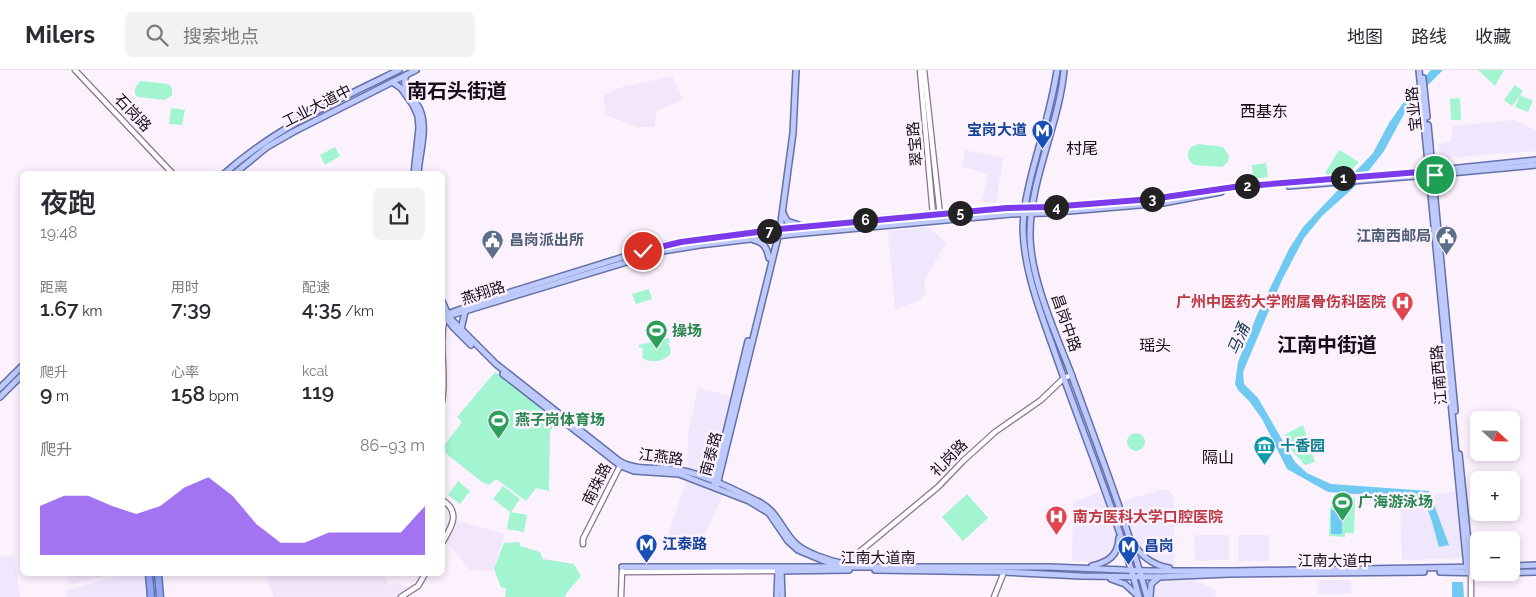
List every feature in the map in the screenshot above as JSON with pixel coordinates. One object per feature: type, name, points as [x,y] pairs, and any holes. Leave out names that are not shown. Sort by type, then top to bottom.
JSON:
[{"type":"highway","points":[[149,576],[151,597]]},
{"type":"highway","points":[[158,576],[160,597]]},
{"type":"main road","points":[[228,171],[259,144],[274,134],[399,70]]},
{"type":"main road","name":"工业大道中","points":[[238,171],[267,147],[293,132],[416,70]]},
{"type":"main road","name":"南泰路","points":[[716,484],[739,374],[783,210],[794,120],[795,70]]},
{"type":"main road","name":"南泰路","points":[[778,229],[795,70]]},
{"type":"main road","name":"昌岗中路","points":[[1057,70],[1052,100],[1024,211],[1024,247],[1030,279],[1120,536],[1138,597]]},
{"type":"main road","name":"昌岗中路","points":[[1064,70],[1032,211],[1031,249],[1038,277],[1148,597]]},
{"type":"main road","name":"宝业路","points":[[1421,73],[1431,173]]},
{"type":"main road","points":[[407,74],[404,86],[418,105],[423,122],[418,171]]},
{"type":"main road","points":[[391,82],[401,88],[417,111],[419,128],[414,171]]},
{"type":"main road","points":[[1431,173],[1536,160]]},
{"type":"main road","points":[[778,229],[907,217],[1163,202],[1233,190],[1290,184],[1536,164]]},
{"type":"main road","name":"江南西路","points":[[1431,173],[1470,569]]},
{"type":"main road","points":[[783,210],[787,222],[806,226]]},
{"type":"main road","points":[[776,236],[1024,211]]},
{"type":"main road","name":"燕翔路","points":[[464,310],[660,246],[778,229]]},
{"type":"main road","name":"南泰路","points":[[716,484],[776,236]]},
{"type":"main road","name":"燕翔路","points":[[445,315],[663,251],[776,236]]},
{"type":"main road","points":[[751,240],[763,244],[767,249],[769,258]]},
{"type":"main road","points":[[461,329],[464,310]]},
{"type":"main road","name":"江燕路","points":[[445,315],[475,348],[504,375],[621,465],[634,471],[680,474],[716,484],[757,501],[770,508],[795,544],[851,570]]},
{"type":"main road","name":"江燕路","points":[[445,315],[496,364],[621,465],[679,470],[697,475],[765,510],[794,547],[813,558],[851,570]]},
{"type":"main road","points":[[1058,362],[1064,364],[1066,360]]},
{"type":"main road","points":[[0,388],[20,368]]},
{"type":"main road","points":[[0,397],[20,377]]},
{"type":"main road","points":[[697,475],[709,472],[720,458]]},
{"type":"main road","points":[[1126,530],[1138,550],[1152,563],[1181,570]]},
{"type":"main road","points":[[1084,568],[1111,560],[1117,550],[1120,536]]},
{"type":"main road","points":[[811,567],[813,558]]},
{"type":"main road","points":[[1520,566],[1536,565]]},
{"type":"main road","name":"江南大道南","points":[[780,569],[838,566]]},
{"type":"main road","points":[[777,597],[780,569]]},
{"type":"main road","points":[[780,569],[782,597]]},
{"type":"main road","name":"江南大道中","points":[[1131,569],[1470,569]]},
{"type":"main road","name":"江南大道南","points":[[622,570],[1131,569]]},
{"type":"main road","name":"江南大道中","points":[[1133,577],[1470,569]]},
{"type":"main road","name":"江南大道南","points":[[1004,570],[1104,577],[1133,577]]},
{"type":"main road","name":"江南大道中","points":[[1520,572],[1536,572]]},
{"type":"main road","points":[[1104,577],[1125,584],[1138,597]]},
{"type":"main road","points":[[1148,597],[1152,584],[1158,577]]},
{"type":"street","name":"石岗路","points":[[75,70],[170,171]]},
{"type":"street","name":"翠宝路","points":[[920,70],[933,216]]},
{"type":"street","name":"翠宝路","points":[[924,70],[940,215]]},
{"type":"street","points":[[907,217],[904,220],[907,224]]},
{"type":"street","points":[[894,218],[896,221],[894,225]]},
{"type":"street","points":[[794,228],[791,232],[794,234]]},
{"type":"street","name":"礼岗路","points":[[851,570],[857,554],[938,487],[987,438],[1041,400],[1064,378],[1072,376]]},
{"type":"street","name":"南珠路","points":[[621,465],[582,544],[599,506],[621,465]]},
{"type":"street","points":[[445,503],[452,509],[454,519],[445,537]]},
{"type":"street","points":[[621,597],[622,570]]},
{"type":"street","points":[[994,597],[1004,570]]},
{"type":"street","points":[[401,597],[418,586],[424,576]]},
{"type":"street","points":[[1470,581],[1471,597]]},
{"type":"shaded area","points":[[672,76],[683,99],[656,112],[655,127],[637,127],[606,115],[603,95],[622,87]]},
{"type":"shaded area","points":[[1514,120],[1536,130],[1536,151],[1446,158],[1441,157],[1439,153],[1438,144],[1451,141],[1453,126]]},
{"type":"shaded area","points":[[965,150],[1003,158],[996,203],[982,202],[988,174],[962,167]]},
{"type":"shaded area","points":[[929,227],[946,243],[924,281],[926,293],[917,302],[895,309],[888,231]]},
{"type":"shaded area","points":[[698,388],[732,396],[717,458],[713,464],[702,471],[691,469],[687,465],[688,434]]},
{"type":"shaded area","points":[[687,479],[724,492],[696,553],[665,543]]},
{"type":"shaded area","points":[[1161,490],[1169,490],[1173,495],[1175,568],[1166,567],[1165,562],[1154,561],[1147,557],[1135,543],[1121,501]]},
{"type":"shaded area","points":[[1103,491],[1118,536],[1114,553],[1101,562],[1072,561],[1073,502]]},
{"type":"shaded area","points":[[1455,491],[1463,558],[1402,560],[1400,499],[1423,502],[1430,496]]},
{"type":"shaded area","points":[[455,520],[505,534],[493,571],[470,570],[445,540]]},
{"type":"shaded area","points":[[1194,535],[1229,535],[1229,560],[1195,561]]},
{"type":"shaded area","points":[[1238,535],[1269,535],[1269,561],[1238,561]]},
{"type":"shaded area","points":[[14,556],[20,597],[0,597],[0,557]]},
{"type":"shaded area","points":[[67,576],[106,576],[69,585]]},
{"type":"shaded area","points":[[118,576],[144,576],[146,597],[67,597],[65,590]]},
{"type":"shaded area","points":[[266,576],[386,576],[389,585],[397,583],[411,589],[398,597],[274,597]]},
{"type":"shaded area","points":[[1194,580],[1217,591],[1215,597],[1155,597],[1152,589],[1154,584],[1159,581]]},
{"type":"shaded area","points":[[1317,580],[1351,580],[1351,594],[1318,594]]},
{"type":"green space","points":[[1478,70],[1504,70],[1495,86]]},
{"type":"green space","points":[[140,81],[168,84],[172,88],[172,95],[165,100],[138,97],[135,94],[135,88]]},
{"type":"green space","points":[[1515,85],[1523,91],[1520,95],[1533,101],[1528,112],[1515,107],[1520,96],[1512,106],[1504,100]]},
{"type":"green space","points":[[1460,98],[1461,120],[1451,120],[1450,99]]},
{"type":"green space","points":[[171,108],[185,110],[182,125],[169,124]]},
{"type":"green space","points":[[1198,144],[1223,147],[1229,156],[1228,162],[1222,167],[1194,165],[1189,159],[1188,152],[1191,147]]},
{"type":"green space","points":[[335,147],[340,156],[325,165],[320,155]]},
{"type":"green space","points":[[1339,150],[1359,162],[1348,173],[1329,176],[1325,173]]},
{"type":"green space","points":[[1266,163],[1268,177],[1253,179],[1252,165]]},
{"type":"green space","points":[[649,289],[652,299],[636,304],[632,294]]},
{"type":"green space","name":"操场","points":[[669,338],[670,342],[667,343],[670,346],[671,353],[669,356],[657,361],[649,361],[642,357],[643,348],[639,348],[639,345]]},
{"type":"green space","name":"燕子岗体育场","points":[[495,372],[558,421],[550,431],[549,491],[536,488],[526,501],[496,479],[489,485],[482,482],[445,453],[445,444],[462,422],[457,417]]},
{"type":"green space","points":[[1303,425],[1315,462],[1305,465],[1293,452],[1284,435]]},
{"type":"green space","points":[[1136,433],[1142,436],[1145,442],[1142,448],[1136,451],[1130,448],[1127,442],[1130,436]]},
{"type":"green space","points":[[458,481],[470,491],[460,504],[448,495]]},
{"type":"green space","points":[[503,486],[520,499],[511,512],[527,515],[524,532],[507,529],[510,512],[493,499]]},
{"type":"green space","points":[[967,494],[988,518],[963,541],[942,517]]},
{"type":"green space","name":"广海游泳场","points":[[1336,496],[1355,498],[1354,533],[1345,533],[1345,537],[1329,536],[1330,509]]},
{"type":"green space","points":[[519,542],[520,546],[540,552],[543,559],[574,564],[581,576],[565,597],[505,597],[506,589],[501,587],[494,569],[504,543]]},
{"type":"water","points":[[1431,70],[1443,70],[1410,103],[1384,151],[1361,181],[1322,216],[1304,238],[1282,280],[1243,372],[1244,384],[1258,398],[1295,462],[1307,473],[1331,484],[1429,491],[1449,545],[1439,547],[1427,508],[1420,499],[1328,492],[1287,469],[1262,419],[1235,384],[1238,362],[1257,315],[1289,249],[1303,227],[1373,153],[1389,123],[1414,88]]},
{"type":"water","points":[[1331,510],[1342,510],[1342,534],[1331,534]]},
{"type":"water","points":[[1452,582],[1463,582],[1464,597],[1452,597]]},
{"type":"place","name":"宝岗大道","points":[[1043,149]]},
{"type":"place","name":"江南西邮局","points":[[1447,255]]},
{"type":"place","name":"昌岗派出所","points":[[493,259]]},
{"type":"place","name":"广州中医药大学附属骨伤科医院","points":[[1402,321]]},
{"type":"place","name":"操场","points":[[656,350]]},
{"type":"place","name":"燕子岗体育场","points":[[499,439]]},
{"type":"place","name":"十香园","points":[[1264,465]]},
{"type":"place","name":"广海游泳场","points":[[1342,521]]},
{"type":"place","name":"南方医科大学口腔医院","points":[[1057,536]]},
{"type":"place","name":"江泰路","points":[[646,563]]},
{"type":"place","name":"昌岗","points":[[1128,565]]},
{"type":"district","name":"南石头街道","points":[[457,91]]},
{"type":"district","name":"西基东","points":[[1264,111]]},
{"type":"district","name":"村尾","points":[[1082,148]]},
{"type":"district","name":"瑶头","points":[[1155,345]]},
{"type":"district","name":"江南中街道","points":[[1327,345]]},
{"type":"district","name":"隔山","points":[[1218,457]]},
{"type":"route","points":[[643,251],[681,242],[869,220],[1007,208],[1050,207],[1152,199],[1234,187],[1311,180],[1432,171],[1433,175],[1435,175]]},
{"type":"water label","name":"马涌","points":[[1238,339]]}]
